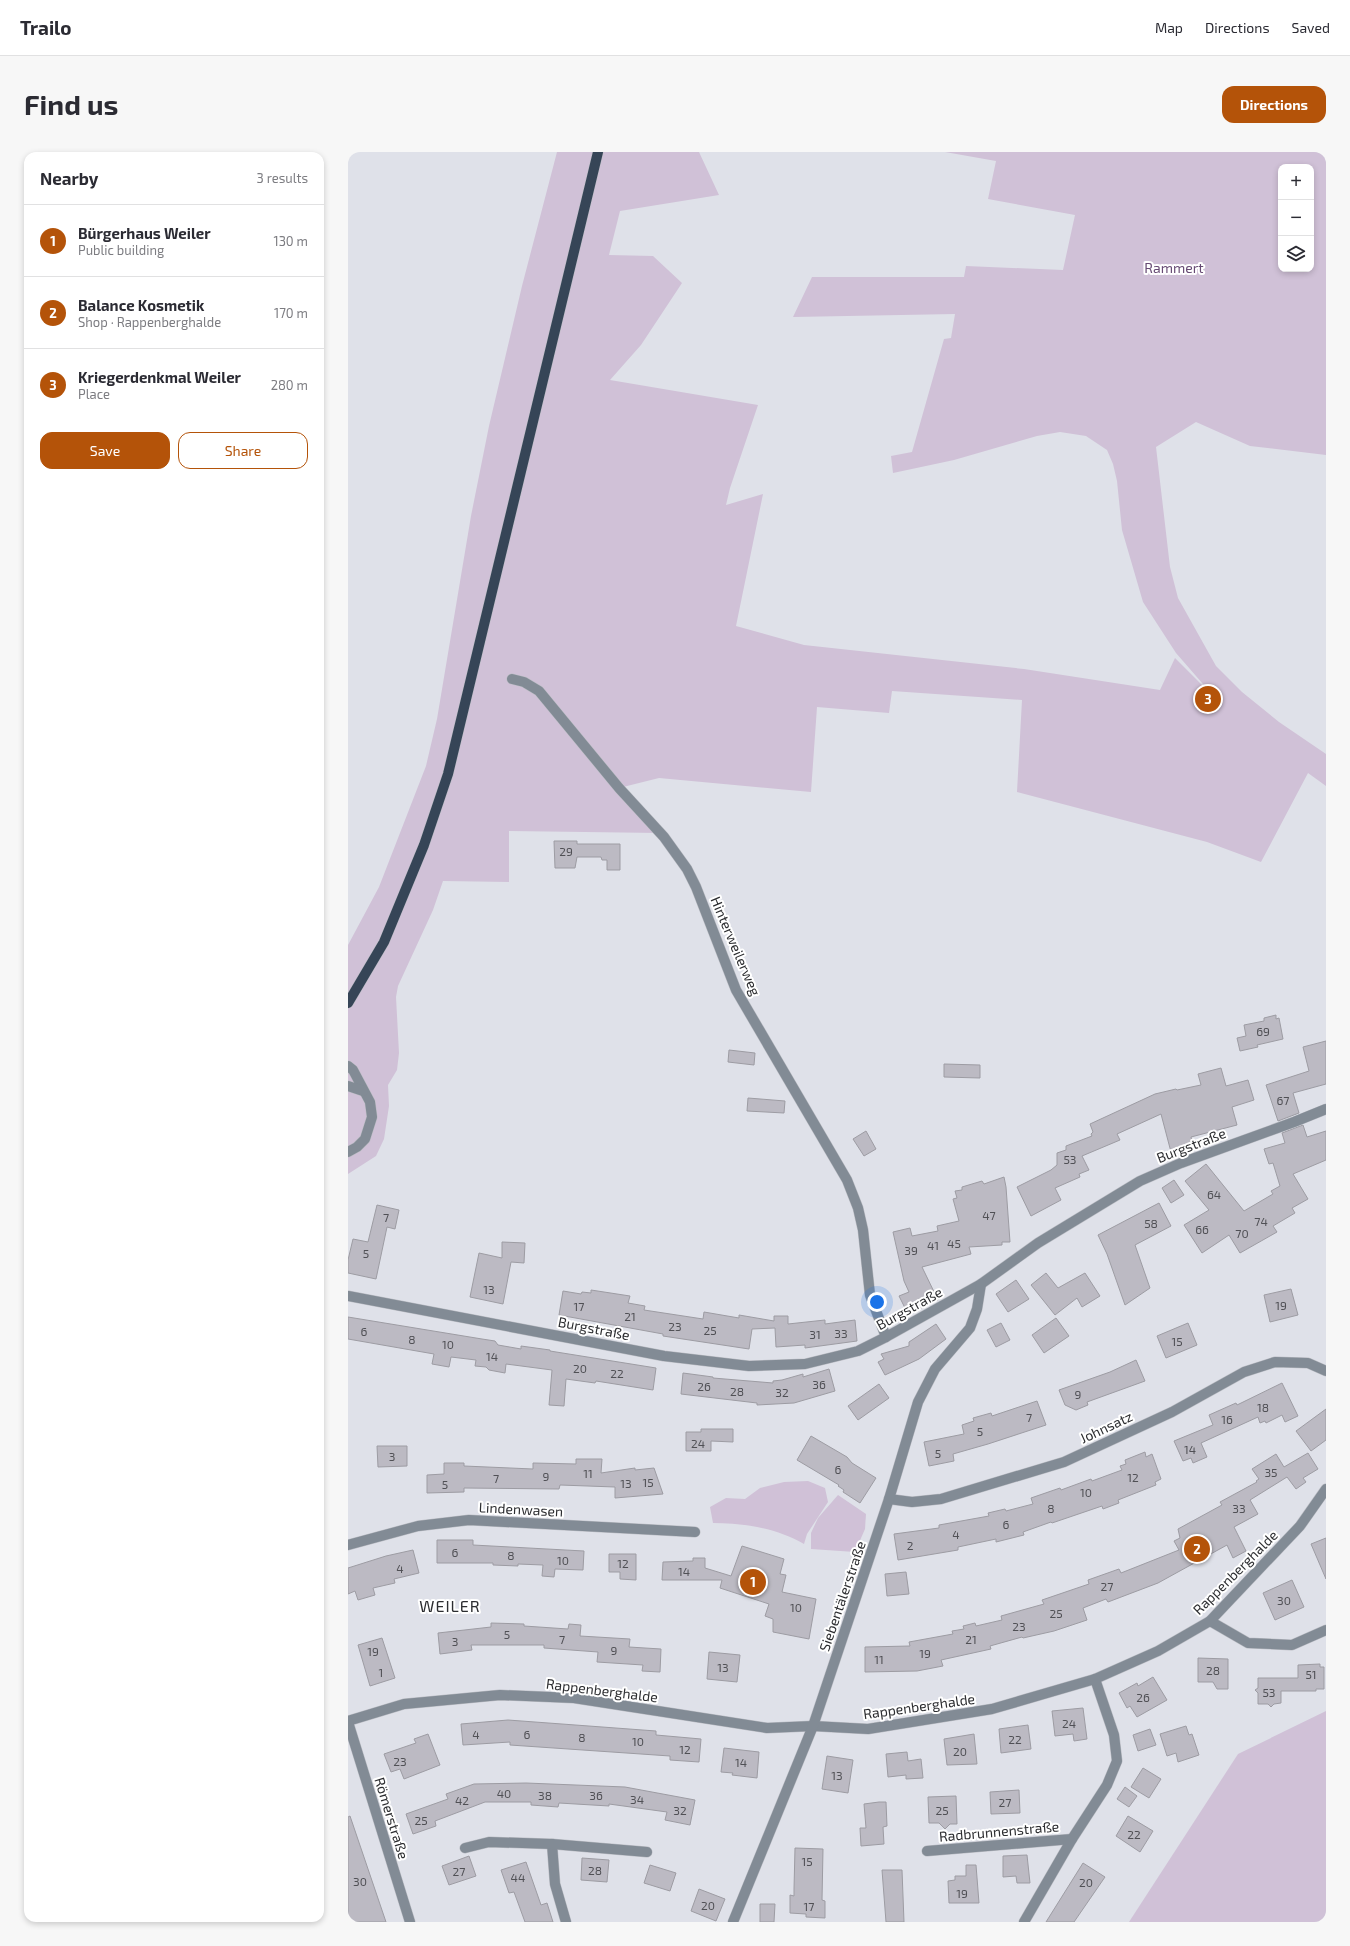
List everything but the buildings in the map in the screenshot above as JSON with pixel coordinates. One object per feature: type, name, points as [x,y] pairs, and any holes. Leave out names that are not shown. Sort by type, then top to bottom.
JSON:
[{"type":"main road","points":[[348,1003],[384,942],[424,845],[448,774],[598,152]]},
{"type":"street","name":"Hinterweilerweg","points":[[512,679],[524,682],[539,691],[619,788],[664,837],[687,869],[696,887],[736,990],[847,1180],[858,1208],[863,1230],[870,1296],[886,1337]]},
{"type":"street","points":[[348,1066],[353,1070],[370,1102],[372,1117],[365,1139],[357,1147],[348,1152]]},
{"type":"street","points":[[348,1086],[363,1091]]},
{"type":"street","name":"Burgstraße","points":[[348,1296],[664,1356],[749,1366],[805,1364],[858,1351],[886,1337],[981,1284],[1038,1243],[1140,1181],[1181,1163],[1324,1112]]},
{"type":"street","name":"Siebentälerstraße","points":[[733,1922],[813,1726],[890,1499],[918,1402],[935,1369],[970,1328],[978,1309],[981,1284]]},
{"type":"street","name":"Johnsatz","points":[[890,1499],[912,1502],[941,1499],[1064,1462],[1172,1412],[1244,1372],[1275,1362],[1308,1363],[1326,1371]]},
{"type":"street","name":"Rappenberghalde","points":[[348,1722],[404,1704],[500,1695],[574,1698],[767,1728],[813,1726],[868,1729],[992,1709],[1094,1679],[1158,1651],[1210,1621],[1300,1526],[1326,1489]]},
{"type":"street","name":"Lindenwasen","points":[[348,1545],[418,1526],[469,1520],[695,1532]]},
{"type":"street","points":[[1210,1621],[1248,1642],[1292,1645],[1326,1630]]},
{"type":"street","name":"Radbrunnenstraße","points":[[1024,1922],[1072,1840],[1107,1785],[1117,1761],[1114,1735],[1094,1679]]},
{"type":"street","name":"Römerstraße","points":[[348,1722],[410,1922]]},
{"type":"street","name":"Radbrunnenstraße","points":[[928,1851],[1072,1840]]},
{"type":"street","points":[[465,1848],[489,1842],[552,1844],[647,1852]]},
{"type":"street","points":[[552,1844],[555,1884],[566,1922]]},
{"type":"green space","name":"Rammert","points":[[557,152],[699,152],[719,195],[620,211],[609,255],[653,256],[682,283],[641,345],[610,380],[758,405],[730,488],[726,505],[763,494],[736,626],[804,645],[1024,669],[1160,690],[1175,658],[1216,699],[1176,653],[1143,602],[1122,530],[1117,481],[1113,464],[1107,450],[1086,436],[1060,432],[1037,436],[954,460],[893,473],[891,456],[912,452],[944,339],[951,338],[955,314],[793,317],[812,277],[964,277],[966,266],[1063,270],[1075,215],[988,199],[996,161],[945,152],[1326,152],[1326,455],[1250,446],[1196,422],[1156,447],[1170,567],[1178,598],[1216,666],[1242,692],[1279,722],[1326,754],[1326,786],[1308,773],[1261,862],[1207,842],[1017,792],[1022,700],[892,691],[889,713],[817,707],[811,792],[659,778],[619,788],[660,833],[509,831],[509,882],[443,881],[433,910],[398,986],[396,997],[399,1053],[397,1070],[388,1085],[389,1106],[384,1139],[376,1156],[348,1174],[348,945],[379,887],[426,766],[437,719],[471,516],[489,426],[522,286]]},
{"type":"green space","points":[[808,1481],[825,1488],[828,1502],[807,1534],[804,1544],[772,1530],[748,1525],[713,1523],[710,1507],[726,1498],[745,1499],[760,1488],[784,1482]]},
{"type":"green space","points":[[838,1495],[866,1514],[865,1529],[855,1552],[811,1549],[811,1533],[818,1518]]},
{"type":"green space","points":[[1326,1711],[1326,1922],[1129,1922],[1238,1754]]},
{"type":"place","name":"Kriegerdenkmal Weiler","points":[[1208,699]]},
{"type":"place","name":"Balance Kosmetik","points":[[1197,1549]]},
{"type":"place","name":"Bürgerhaus Weiler","points":[[753,1582]]},
{"type":"district","name":"WEILER","points":[[450,1605]]}]
